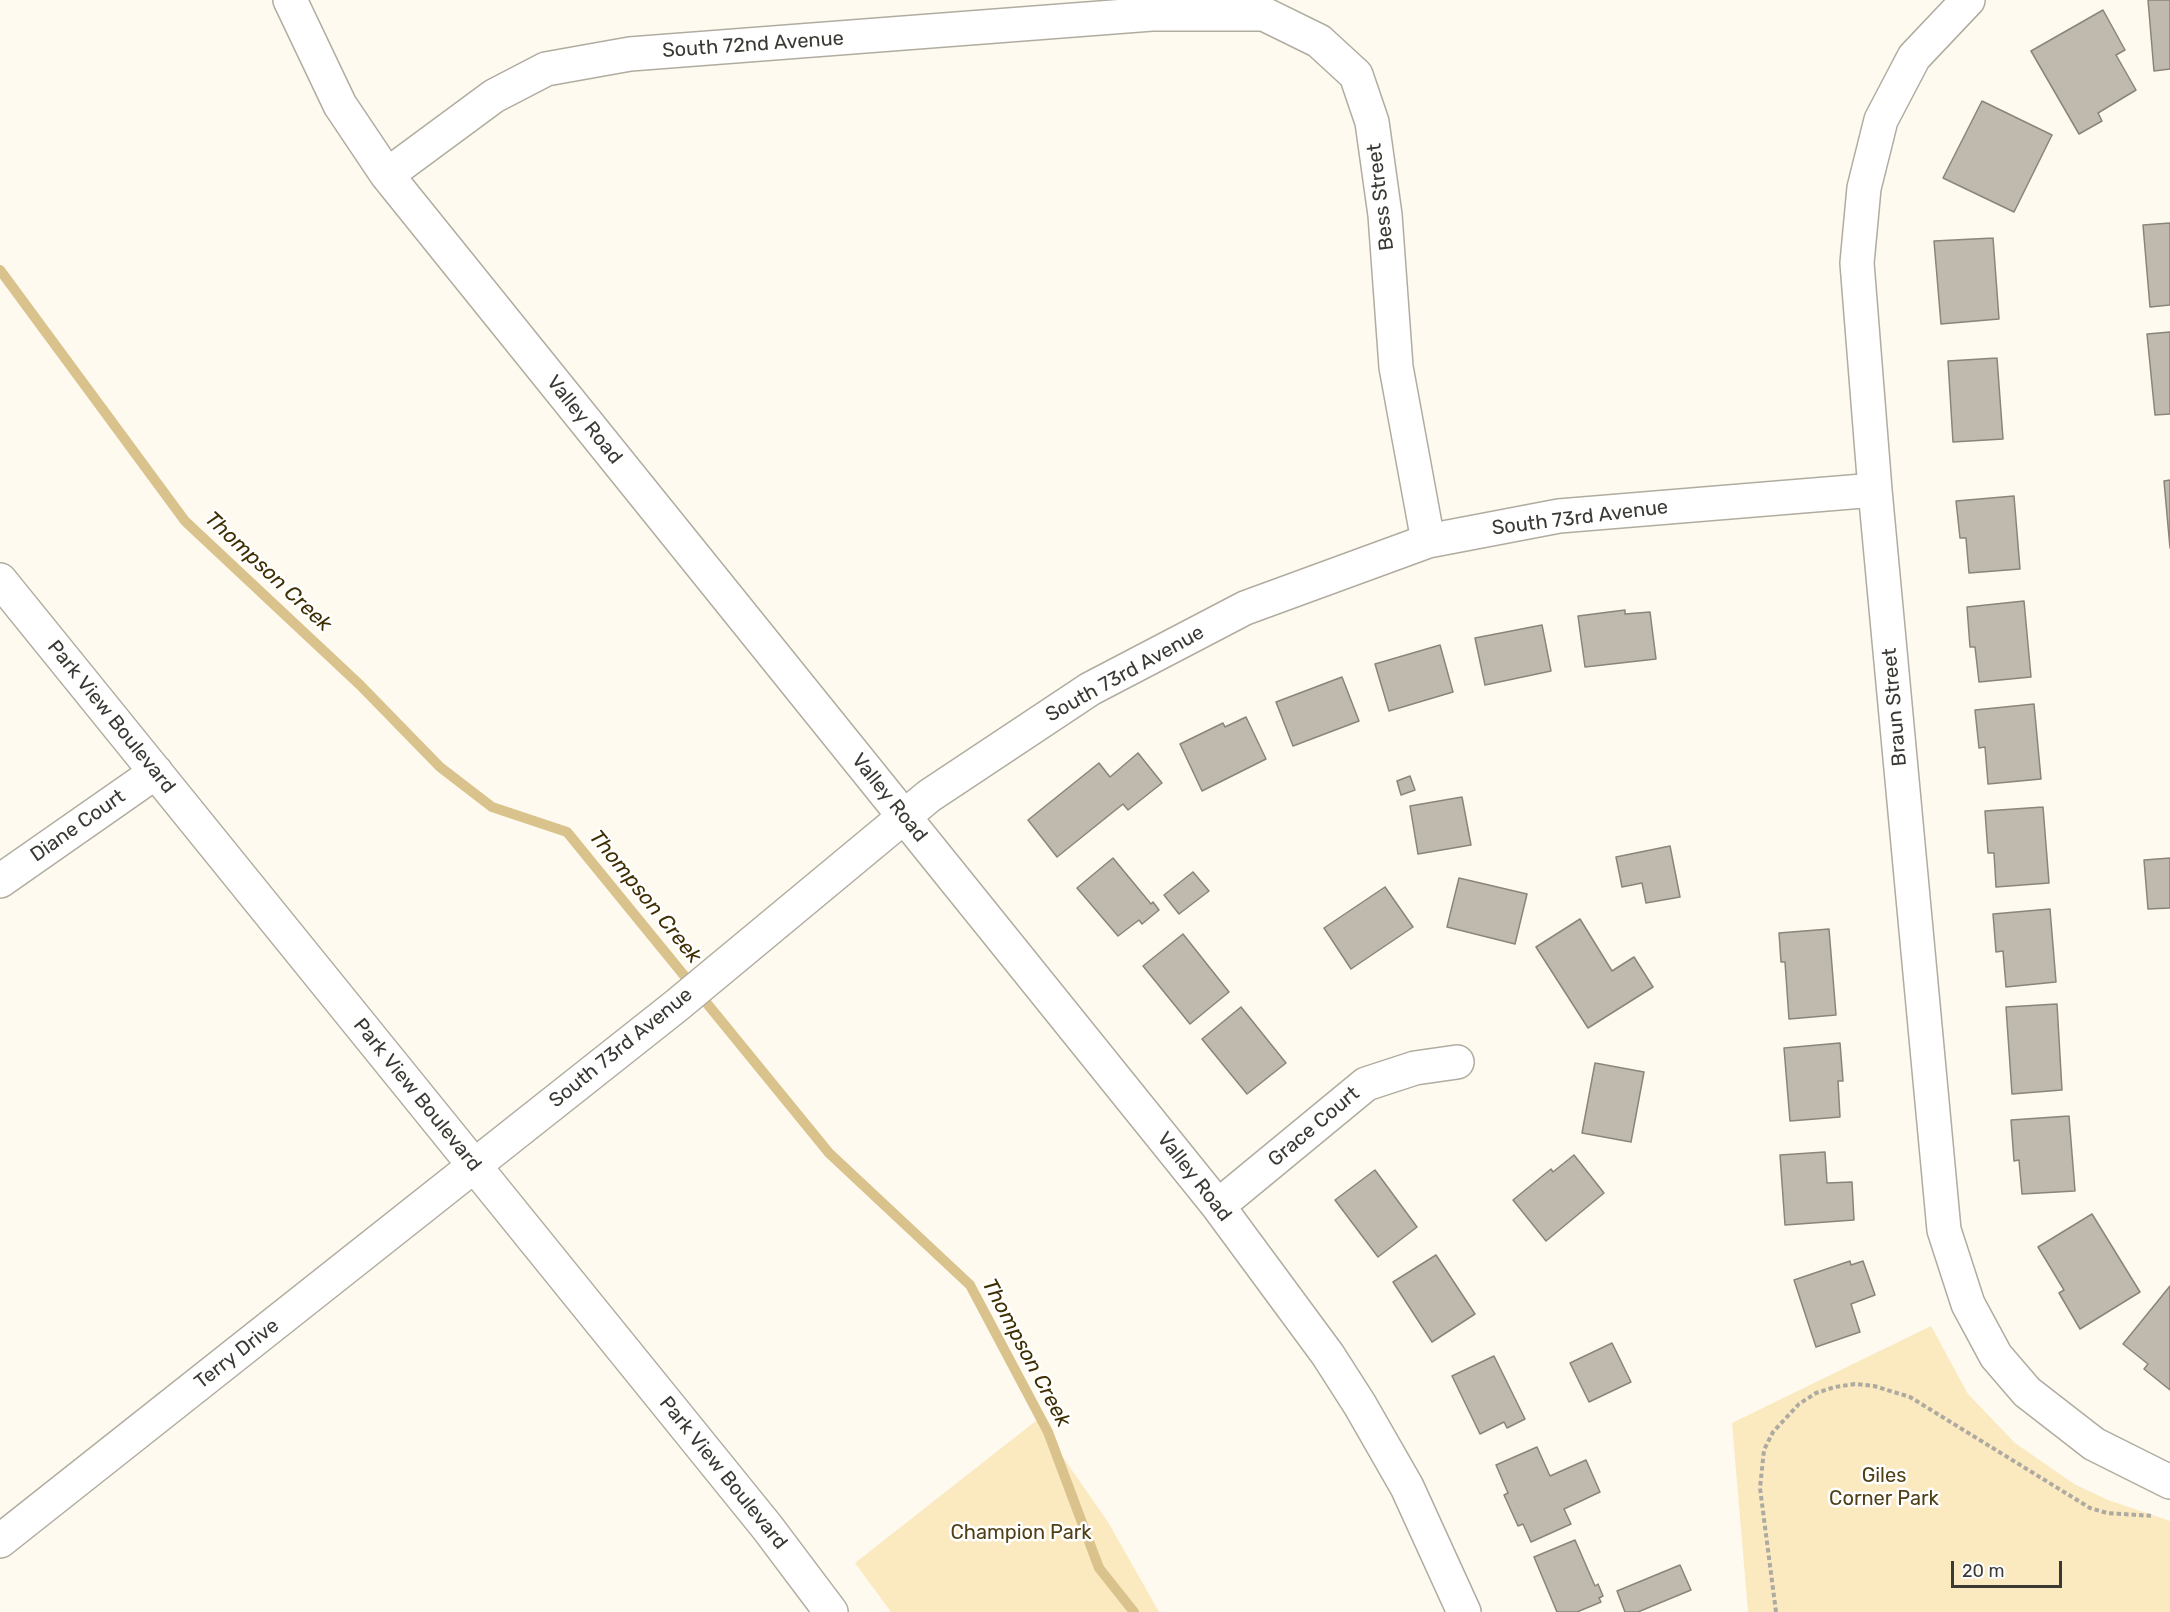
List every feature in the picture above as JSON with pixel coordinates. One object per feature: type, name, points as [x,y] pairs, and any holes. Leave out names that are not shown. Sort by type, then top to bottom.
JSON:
[{"type":"street","name":"Valley Road","points":[[290,0],[340,105],[387,175],[1218,1206],[1328,1355],[1407,1487],[1464,1612]]},
{"type":"street","name":"Braun Street","points":[[1957,11],[1914,57],[1881,120],[1864,188],[1857,263],[1875,490],[1944,1230],[1968,1304],[1996,1356],[2027,1392],[2094,1444],[2170,1482]]},
{"type":"street","name":"South 72nd Avenue","points":[[387,175],[494,96],[546,69],[630,54],[1152,14]]},
{"type":"street","name":"Bess Street","points":[[1152,14],[1264,14],[1319,41],[1356,75],[1372,122],[1385,215],[1396,367],[1428,541]]},
{"type":"street","name":"South 73rd Avenue","points":[[474,1165],[676,1006],[929,796],[1090,689],[1234,613],[1428,541],[1559,516],[1875,490]]},
{"type":"street","name":"Park View Boulevard","points":[[0,580],[767,1527],[831,1612]]},
{"type":"street","name":"Diane Court","points":[[0,881],[156,772]]},
{"type":"street","name":"Grace Court","points":[[1218,1206],[1366,1084],[1415,1068],[1457,1062]]},
{"type":"street","name":"Terry Drive","points":[[0,1541],[474,1165]]},
{"type":"path","points":[[1776,1612],[1760,1488],[1764,1450],[1773,1432],[1799,1404],[1834,1387],[1855,1384],[1874,1386],[1910,1397],[2090,1508],[2107,1514],[2163,1516]]},
{"type":"green space","name":"Giles Corner Park","points":[[1931,1326],[1968,1394],[2015,1443],[2074,1484],[2108,1500],[2170,1521],[2170,1612],[1748,1612],[1732,1423]]},
{"type":"green space","name":"Champion Park","points":[[1037,1420],[1108,1522],[1159,1612],[891,1612],[855,1563]]},
{"type":"building","points":[[2148,0],[2170,0],[2170,69],[2154,71]]},
{"type":"building","points":[[2103,10],[2125,50],[2116,55],[2136,90],[2098,113],[2102,121],[2079,134],[2031,51]]},
{"type":"building","points":[[1982,101],[2052,135],[2014,212],[1943,178]]},
{"type":"building","points":[[2170,223],[2170,305],[2150,307],[2143,225]]},
{"type":"building","points":[[1993,238],[1999,319],[1941,324],[1934,241]]},
{"type":"building","points":[[2170,332],[2170,414],[2155,415],[2147,334]]},
{"type":"building","points":[[1997,358],[2003,439],[1953,442],[1948,361]]},
{"type":"building","points":[[2170,480],[2170,548],[2164,481]]},
{"type":"building","points":[[2014,496],[2020,569],[1969,573],[1966,538],[1960,538],[1956,501]]},
{"type":"building","points":[[2024,601],[2031,677],[1979,682],[1975,647],[1970,647],[1967,607]]},
{"type":"building","points":[[1625,610],[1625,614],[1650,612],[1656,659],[1585,667],[1578,616]]},
{"type":"building","points":[[1542,625],[1551,671],[1485,685],[1475,638]]},
{"type":"building","points":[[1440,645],[1453,692],[1389,711],[1375,664]]},
{"type":"building","points":[[1342,677],[1359,721],[1293,746],[1276,702]]},
{"type":"building","points":[[2034,704],[2041,779],[1988,784],[1985,747],[1979,748],[1975,710]]},
{"type":"building","points":[[1246,717],[1266,759],[1202,791],[1180,744],[1223,723],[1225,727]]},
{"type":"building","points":[[1138,753],[1162,783],[1128,810],[1123,804],[1057,857],[1028,820],[1099,763],[1110,777]]},
{"type":"building","points":[[1410,776],[1415,790],[1401,795],[1397,781]]},
{"type":"building","points":[[1462,797],[1471,845],[1418,854],[1410,806]]},
{"type":"building","points":[[2043,807],[2049,883],[1996,887],[1994,853],[1988,853],[1985,811]]},
{"type":"building","points":[[1670,846],[1680,897],[1646,903],[1642,883],[1622,887],[1616,857]]},
{"type":"building","points":[[1113,858],[1151,904],[1153,902],[1159,910],[1142,924],[1139,920],[1118,936],[1077,888]]},
{"type":"building","points":[[2170,858],[2170,908],[2148,909],[2144,860]]},
{"type":"building","points":[[1193,872],[1209,891],[1179,914],[1164,895]]},
{"type":"building","points":[[1459,878],[1527,894],[1515,944],[1447,927]]},
{"type":"building","points":[[1385,887],[1413,927],[1351,969],[1324,928]]},
{"type":"building","points":[[2050,909],[2056,982],[2006,987],[2003,951],[1996,952],[1993,914]]},
{"type":"building","points":[[1580,919],[1612,971],[1634,957],[1653,987],[1588,1028],[1536,947]]},
{"type":"building","points":[[1829,929],[1836,1015],[1789,1019],[1785,962],[1781,962],[1779,933]]},
{"type":"building","points":[[1183,934],[1229,992],[1190,1024],[1143,966]]},
{"type":"building","points":[[2057,1004],[2062,1090],[2012,1094],[2006,1007]]},
{"type":"building","points":[[1241,1007],[1286,1063],[1247,1094],[1202,1039]]},
{"type":"building","points":[[1840,1043],[1843,1081],[1838,1081],[1840,1117],[1790,1121],[1784,1048]]},
{"type":"building","points":[[1595,1063],[1644,1072],[1631,1142],[1582,1133]]},
{"type":"building","points":[[2069,1116],[2075,1191],[2022,1194],[2019,1160],[2014,1161],[2011,1120]]},
{"type":"building","points":[[1825,1152],[1827,1183],[1852,1182],[1854,1220],[1785,1225],[1780,1155]]},
{"type":"building","points":[[1574,1155],[1604,1193],[1546,1241],[1513,1200],[1551,1169],[1553,1172]]},
{"type":"building","points":[[1375,1170],[1417,1227],[1378,1257],[1335,1200]]},
{"type":"building","points":[[2092,1214],[2140,1292],[2080,1329],[2059,1293],[2064,1290],[2038,1247]]},
{"type":"building","points":[[1436,1255],[1475,1314],[1432,1342],[1393,1282]]},
{"type":"building","points":[[1850,1261],[1851,1265],[1863,1261],[1875,1295],[1851,1304],[1860,1332],[1816,1347],[1794,1280]]},
{"type":"building","points":[[2170,1286],[2170,1390],[2144,1369],[2148,1364],[2123,1344]]},
{"type":"building","points":[[1612,1343],[1631,1382],[1589,1402],[1570,1363]]},
{"type":"building","points":[[1494,1356],[1525,1419],[1507,1428],[1504,1422],[1480,1434],[1452,1376]]},
{"type":"building","points":[[1537,1447],[1550,1476],[1586,1460],[1600,1492],[1564,1509],[1571,1524],[1531,1542],[1523,1524],[1518,1526],[1504,1495],[1508,1493],[1496,1465]]},
{"type":"building","points":[[1575,1540],[1595,1586],[1598,1584],[1603,1596],[1599,1598],[1601,1602],[1577,1612],[1557,1612],[1534,1557]]},
{"type":"building","points":[[1680,1565],[1691,1590],[1638,1612],[1625,1612],[1617,1591]]},
{"type":"waterway","name":"Thompson Creek","points":[[0,270],[185,521],[360,685],[440,767],[492,807],[567,832],[829,1153],[970,1285],[1048,1432],[1099,1568],[1134,1612]]}]
